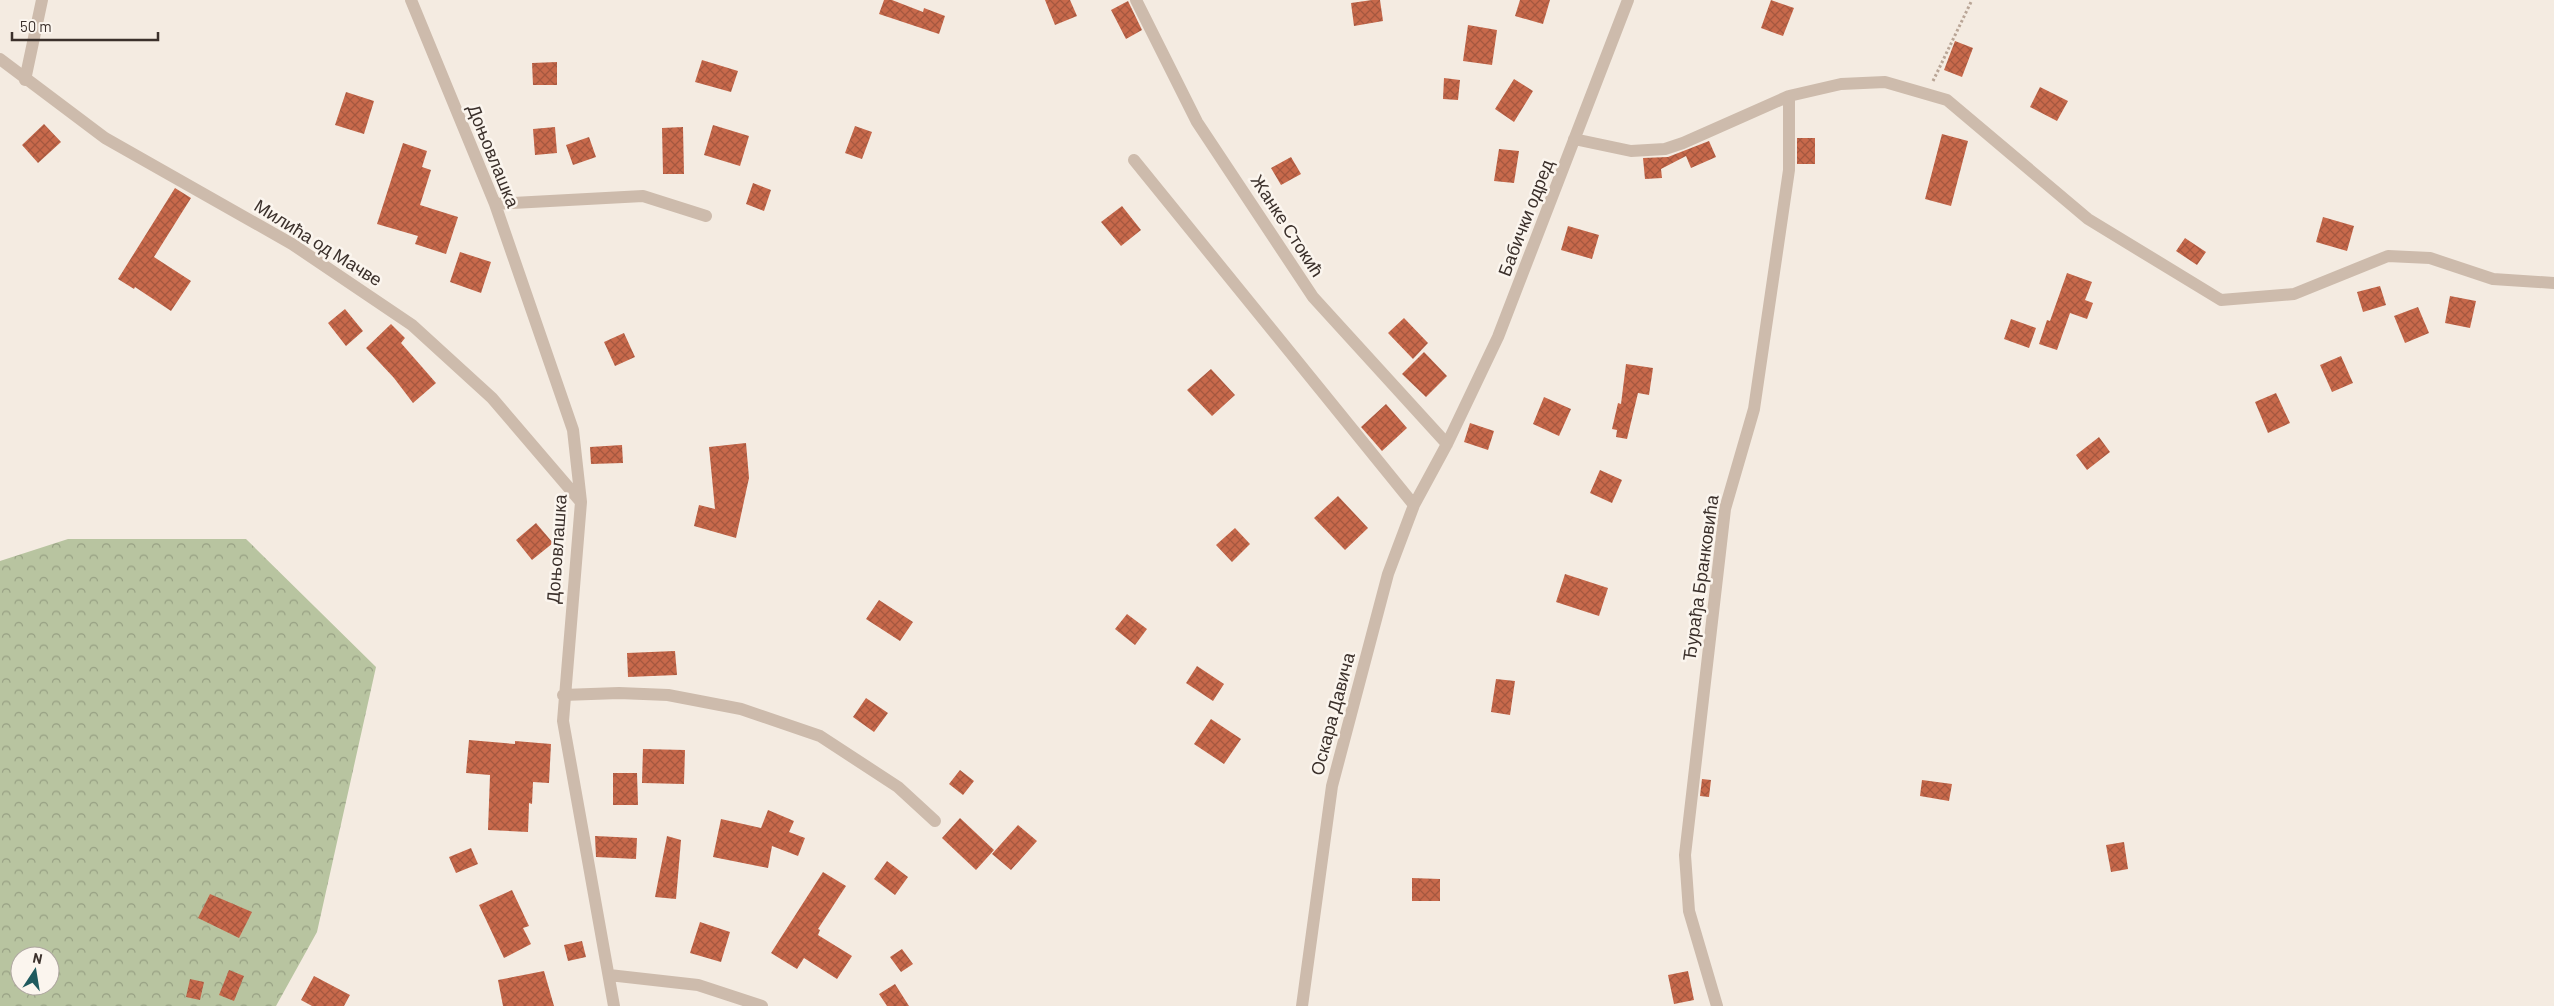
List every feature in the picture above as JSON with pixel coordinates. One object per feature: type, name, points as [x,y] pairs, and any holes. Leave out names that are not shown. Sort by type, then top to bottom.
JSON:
[{"type":"street","points":[[25,80],[42,0]]},
{"type":"street","name":"Доњовлашка","points":[[411,0],[495,204],[573,430],[581,502],[563,695],[563,721],[614,1006]]},
{"type":"street","name":"Жанке Стокић","points":[[1136,0],[1197,122],[1313,298],[1447,444]]},
{"type":"street","name":"Бабички одред","points":[[1447,444],[1498,337],[1628,0]]},
{"type":"street","name":"Милића од Мачве","points":[[0,59],[25,80],[105,138],[292,244],[412,325],[492,398],[581,502]]},
{"type":"street","points":[[1574,139],[1631,151],[1665,148],[1683,143],[1789,96],[1864,82],[1885,82],[1947,100],[2088,218],[2221,300],[2294,294],[2388,256],[2430,258],[2493,279],[2554,283]]},
{"type":"street","name":"Ђурађа Бранковића","points":[[1716,1006],[1689,911],[1685,855],[1725,510],[1754,409],[1789,170],[1789,96]]},
{"type":"street","points":[[1134,160],[1414,505]]},
{"type":"street","points":[[495,204],[643,196],[706,216]]},
{"type":"street","name":"Оскара Давича","points":[[1302,1006],[1332,786],[1388,574],[1414,505],[1447,444]]},
{"type":"street","points":[[563,695],[619,693],[668,695],[741,709],[820,736],[898,787],[935,821]]},
{"type":"street","points":[[609,975],[698,985],[762,1006]]},
{"type":"path","points":[[1927,93],[1972,0]]},
{"type":"green space","points":[[68,539],[246,539],[376,667],[317,932],[276,1006],[0,1006],[0,561]]},
{"type":"building","points":[[884,0],[892,0],[923,12],[924,8],[945,16],[939,34],[879,14]]},
{"type":"building","points":[[1045,0],[1070,0],[1077,16],[1055,25]]},
{"type":"building","points":[[1380,0],[1383,21],[1354,26],[1351,3]]},
{"type":"building","points":[[1520,0],[1550,0],[1543,24],[1515,16]]},
{"type":"building","points":[[1771,0],[1794,8],[1783,36],[1761,28]]},
{"type":"building","points":[[1128,1],[1142,30],[1126,39],[1111,10]]},
{"type":"building","points":[[1468,25],[1497,30],[1492,65],[1463,61]]},
{"type":"building","points":[[1955,41],[1973,48],[1962,77],[1944,70]]},
{"type":"building","points":[[702,60],[738,71],[731,92],[695,82]]},
{"type":"building","points":[[557,62],[557,85],[533,85],[532,63]]},
{"type":"building","points":[[1444,78],[1460,80],[1458,100],[1443,99]]},
{"type":"building","points":[[1514,79],[1533,91],[1514,122],[1495,109]]},
{"type":"building","points":[[2040,87],[2068,101],[2057,121],[2030,107]]},
{"type":"building","points":[[346,92],[374,101],[364,134],[335,125]]},
{"type":"building","points":[[44,124],[61,142],[38,163],[22,145]]},
{"type":"building","points":[[713,125],[749,136],[740,166],[704,155]]},
{"type":"building","points":[[855,126],[872,132],[862,159],[845,153]]},
{"type":"building","points":[[555,127],[557,153],[535,155],[533,129]]},
{"type":"building","points":[[683,127],[684,174],[663,174],[662,128]]},
{"type":"building","points":[[1942,134],[1968,141],[1951,206],[1925,199]]},
{"type":"building","points":[[589,137],[596,157],[573,165],[566,145]]},
{"type":"building","points":[[1797,138],[1815,138],[1815,164],[1797,164]]},
{"type":"building","points":[[1709,141],[1716,157],[1691,168],[1686,156],[1661,169],[1662,178],[1645,179],[1643,158],[1668,157]]},
{"type":"building","points":[[403,143],[427,151],[422,167],[431,170],[420,205],[458,217],[446,254],[415,244],[418,236],[377,224]]},
{"type":"building","points":[[1499,149],[1519,151],[1514,183],[1494,181]]},
{"type":"building","points":[[1291,157],[1301,174],[1281,185],[1271,168]]},
{"type":"building","points":[[753,183],[771,190],[764,211],[746,204]]},
{"type":"building","points":[[175,188],[191,198],[154,257],[191,281],[171,311],[135,287],[134,289],[118,279]]},
{"type":"building","points":[[1122,206],[1141,230],[1121,246],[1101,222]]},
{"type":"building","points":[[2323,217],[2354,226],[2347,251],[2316,242]]},
{"type":"building","points":[[1568,226],[1599,235],[1592,259],[1561,250]]},
{"type":"building","points":[[2185,238],[2206,252],[2197,265],[2176,251]]},
{"type":"building","points":[[460,252],[491,262],[481,293],[450,282]]},
{"type":"building","points":[[2067,273],[2092,282],[2085,300],[2093,303],[2087,319],[2070,313],[2057,350],[2039,344],[2047,320],[2050,321]]},
{"type":"building","points":[[2380,286],[2386,305],[2363,312],[2357,292]]},
{"type":"building","points":[[2450,296],[2476,301],[2470,328],[2445,323]]},
{"type":"building","points":[[2418,307],[2429,333],[2405,343],[2394,316]]},
{"type":"building","points":[[345,309],[363,331],[346,346],[328,323]]},
{"type":"building","points":[[1404,318],[1428,343],[1413,359],[1388,333]]},
{"type":"building","points":[[2011,319],[2036,328],[2029,348],[2004,339]]},
{"type":"building","points":[[391,324],[405,338],[401,343],[436,383],[413,403],[394,378],[366,348]]},
{"type":"building","points":[[624,333],[635,357],[615,366],[604,342]]},
{"type":"building","points":[[1424,352],[1447,376],[1426,397],[1402,374]]},
{"type":"building","points":[[2341,356],[2353,383],[2332,392],[2320,365]]},
{"type":"building","points":[[1626,364],[1653,368],[1649,395],[1638,393],[1627,439],[1616,437],[1617,430],[1612,429],[1618,403],[1621,404]]},
{"type":"building","points":[[1211,369],[1235,395],[1212,416],[1187,390]]},
{"type":"building","points":[[2276,393],[2290,423],[2268,433],[2255,402]]},
{"type":"building","points":[[1544,397],[1571,409],[1559,436],[1533,424]]},
{"type":"building","points":[[1386,404],[1407,428],[1382,451],[1361,427]]},
{"type":"building","points":[[1470,423],[1494,431],[1488,450],[1464,442]]},
{"type":"building","points":[[2099,437],[2110,452],[2087,470],[2076,455]]},
{"type":"building","points":[[746,443],[749,478],[736,538],[694,526],[699,505],[715,509],[709,447]]},
{"type":"building","points":[[622,445],[623,463],[591,464],[590,447]]},
{"type":"building","points":[[1600,470],[1622,480],[1612,503],[1590,493]]},
{"type":"building","points":[[1338,496],[1368,528],[1345,550],[1314,518]]},
{"type":"building","points":[[536,523],[553,543],[532,560],[516,540]]},
{"type":"building","points":[[1235,528],[1250,544],[1232,562],[1216,545]]},
{"type":"building","points":[[1565,574],[1608,588],[1599,616],[1556,602]]},
{"type":"building","points":[[879,600],[913,622],[900,641],[866,619]]},
{"type":"building","points":[[1127,614],[1147,629],[1135,645],[1115,629]]},
{"type":"building","points":[[675,651],[677,675],[628,677],[627,653]]},
{"type":"building","points":[[1197,666],[1224,684],[1213,701],[1186,683]]},
{"type":"building","points":[[1496,679],[1515,681],[1510,715],[1491,712]]},
{"type":"building","points":[[866,698],[888,713],[874,732],[853,717]]},
{"type":"building","points":[[1211,719],[1241,739],[1224,764],[1194,744]]},
{"type":"building","points":[[469,740],[515,744],[515,741],[551,744],[549,783],[533,782],[532,804],[529,803],[528,832],[488,830],[490,775],[466,773]]},
{"type":"building","points":[[643,749],[685,750],[684,784],[642,783]]},
{"type":"building","points":[[960,770],[974,781],[963,795],[949,784]]},
{"type":"building","points":[[613,773],[637,773],[638,805],[613,805]]},
{"type":"building","points":[[1702,779],[1711,780],[1709,797],[1700,796]]},
{"type":"building","points":[[1922,780],[1952,784],[1949,801],[1920,796]]},
{"type":"building","points":[[768,810],[794,821],[789,832],[805,838],[798,856],[772,846],[768,868],[713,857],[721,819],[761,828]]},
{"type":"building","points":[[960,818],[994,850],[976,870],[942,838]]},
{"type":"building","points":[[1018,825],[1037,841],[1011,870],[992,854]]},
{"type":"building","points":[[595,836],[637,838],[636,859],[596,857]]},
{"type":"building","points":[[667,836],[681,840],[676,899],[655,897]]},
{"type":"building","points":[[2124,842],[2128,869],[2111,872],[2106,845]]},
{"type":"building","points":[[471,848],[478,864],[456,873],[449,857]]},
{"type":"building","points":[[887,861],[908,877],[895,895],[874,879]]},
{"type":"building","points":[[823,872],[846,886],[818,929],[820,930],[818,935],[852,956],[837,979],[804,958],[797,969],[771,953]]},
{"type":"building","points":[[1412,878],[1440,879],[1440,901],[1412,901]]},
{"type":"building","points":[[512,890],[529,926],[523,928],[531,944],[504,958],[479,905]]},
{"type":"building","points":[[210,894],[252,912],[239,938],[198,918]]},
{"type":"building","points":[[700,922],[730,932],[721,962],[690,953]]},
{"type":"building","points":[[582,941],[586,957],[568,961],[564,945]]},
{"type":"building","points":[[902,949],[913,964],[901,972],[890,957]]},
{"type":"building","points":[[229,970],[244,976],[234,1001],[219,995]]},
{"type":"building","points":[[544,971],[554,1006],[503,1006],[498,980]]},
{"type":"building","points":[[1688,971],[1694,1000],[1674,1004],[1668,975]]},
{"type":"building","points":[[314,976],[350,995],[344,1006],[312,1006],[301,1000]]},
{"type":"building","points":[[190,979],[204,982],[200,1000],[186,997]]},
{"type":"building","points":[[895,984],[909,1006],[887,1006],[879,994]]}]
